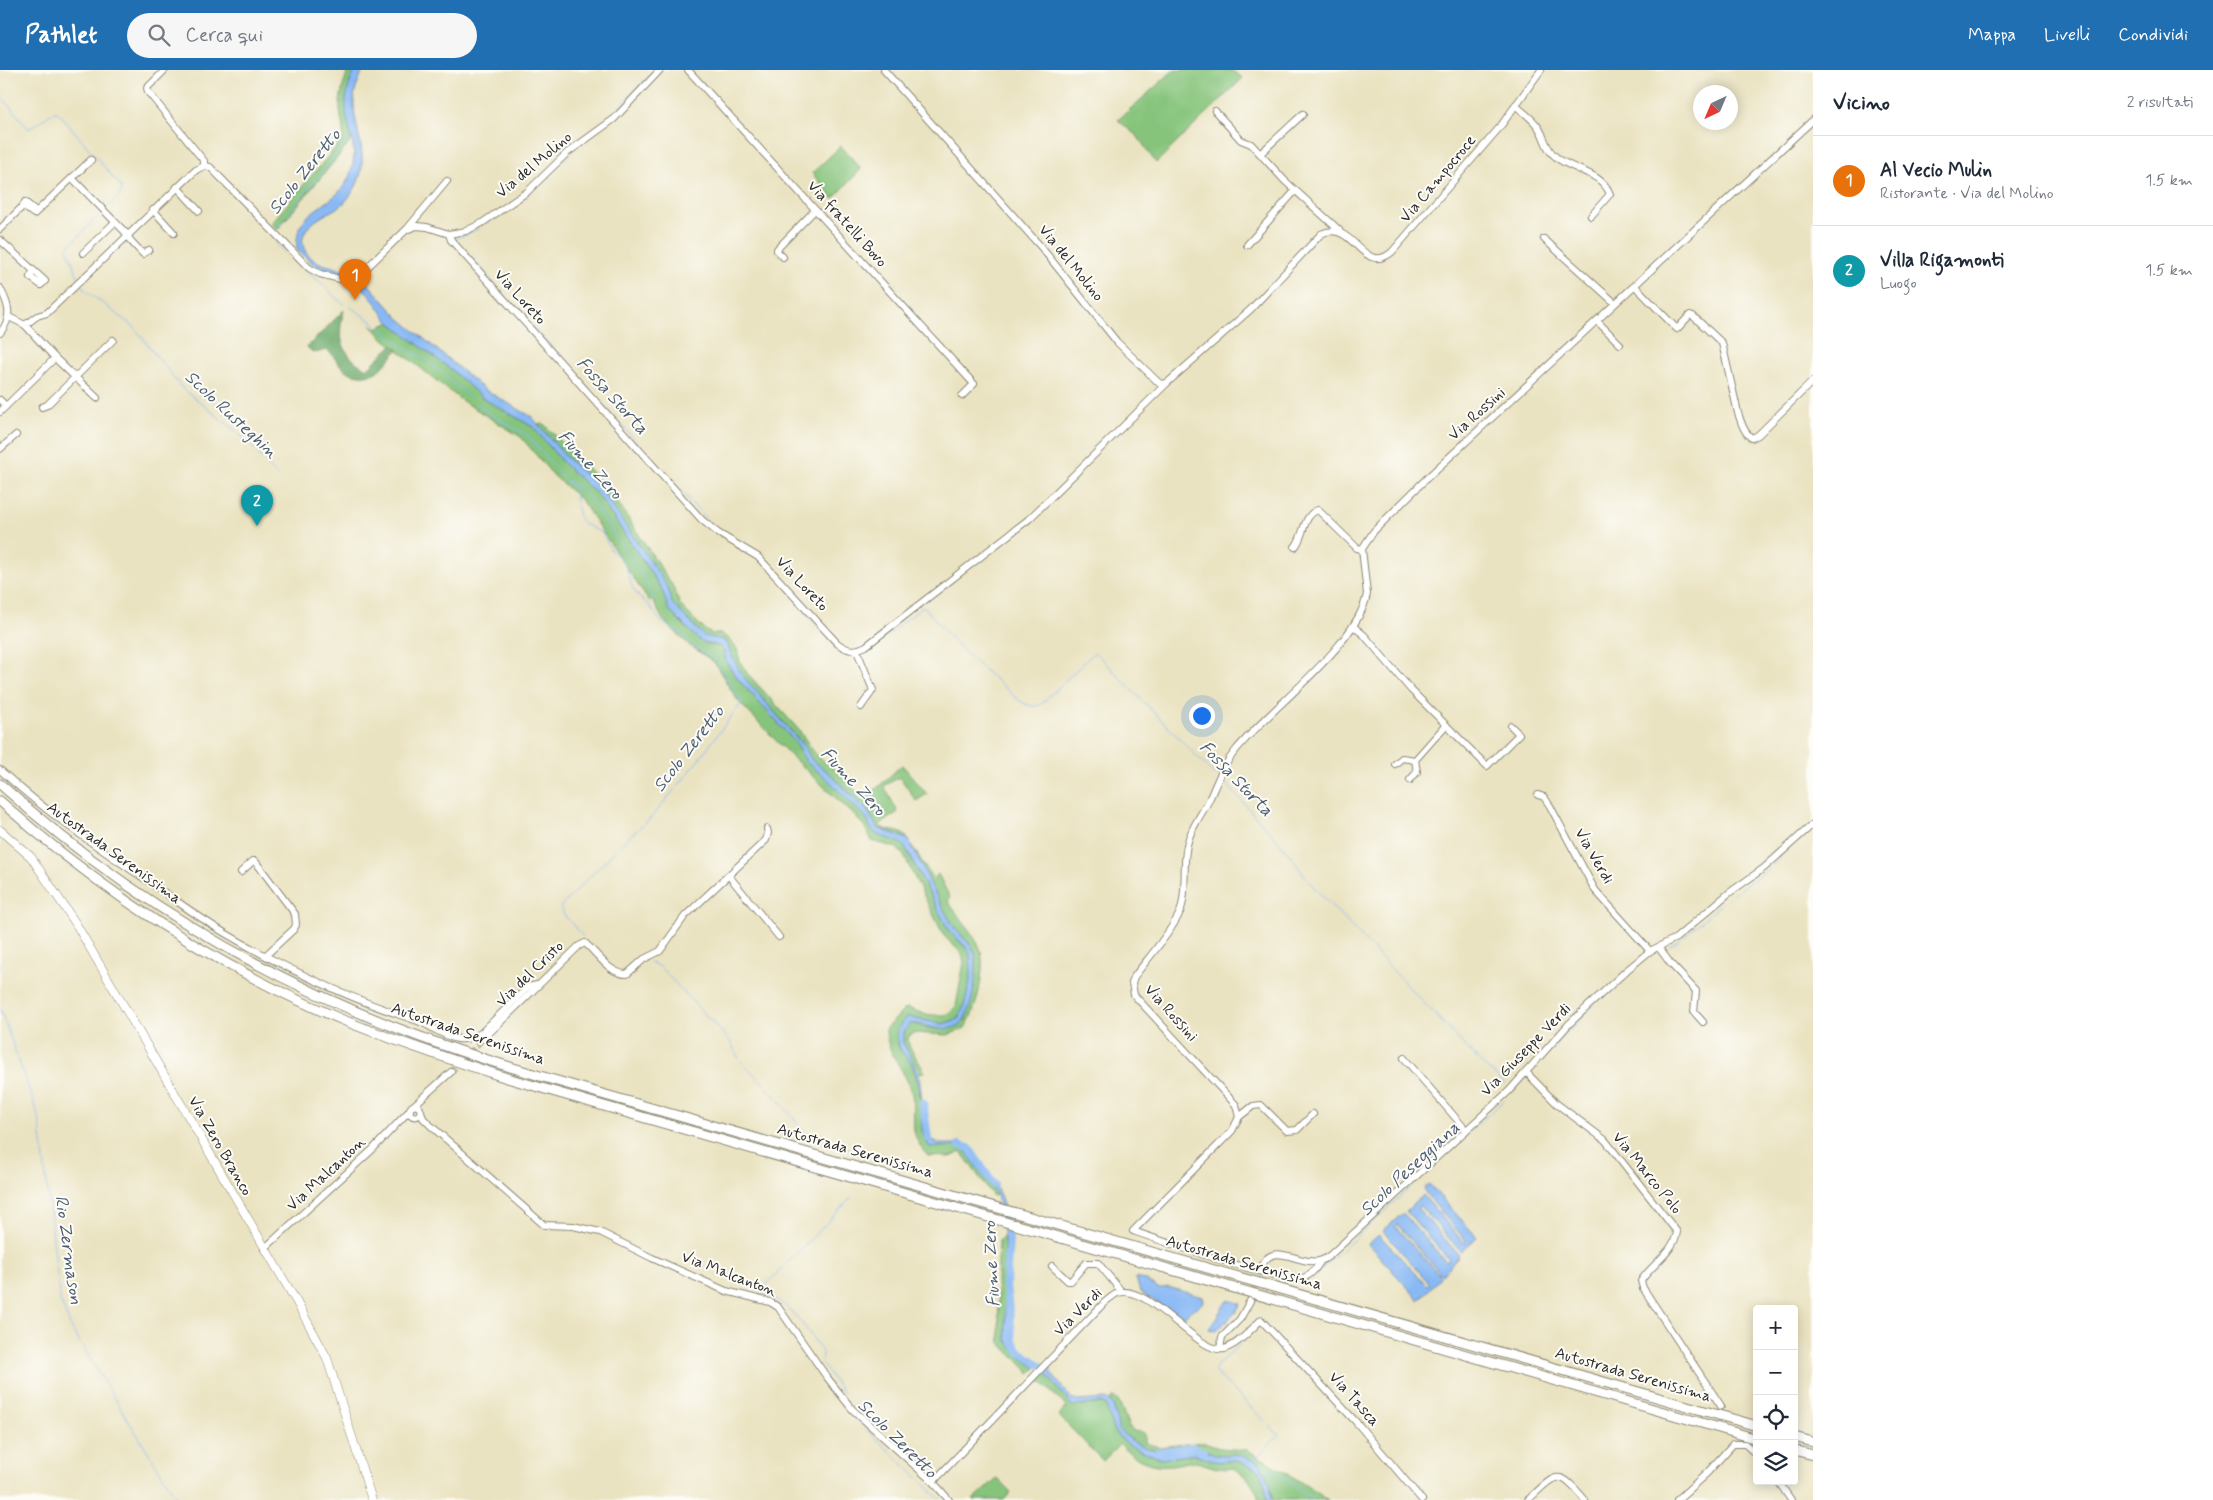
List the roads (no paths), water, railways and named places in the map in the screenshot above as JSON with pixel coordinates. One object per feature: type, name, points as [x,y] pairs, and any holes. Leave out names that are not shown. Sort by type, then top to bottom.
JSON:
[{"type":"highway","name":"Autostrada Serenissima","points":[[0,784],[60,835],[143,897],[222,945],[285,978],[349,1008],[415,1035],[510,1066],[1753,1425]]},
{"type":"highway","name":"Autostrada Serenissima","points":[[0,801],[52,846],[94,877],[176,932],[281,991],[341,1019],[409,1046],[507,1078],[1753,1438]]},
{"type":"highway","points":[[1798,1438],[1813,1442]]},
{"type":"highway","points":[[1798,1451],[1813,1455]]},
{"type":"main road","name":"Via Zero Branco","points":[[0,830],[31,857],[76,924],[327,1358],[372,1500]]},
{"type":"street","points":[[165,70],[150,83],[147,88],[148,92],[204,161],[204,166]]},
{"type":"street","name":"Via del Molino","points":[[449,234],[466,231],[516,200],[571,150],[614,118],[660,70]]},
{"type":"street","name":"Via fratelli Bovo","points":[[688,70],[974,384],[962,396]]},
{"type":"street","name":"Via del Molino","points":[[884,70],[1041,247],[1117,342],[1160,384],[1167,383]]},
{"type":"street","name":"Via Campocroce","points":[[1215,111],[1241,140],[1251,144],[1295,191],[1340,231],[1372,257],[1383,258],[1388,256],[1431,209],[1500,127],[1541,70]]},
{"type":"street","points":[[1515,105],[1537,124],[1548,150],[1555,157],[1566,164],[1582,169],[1608,190],[1608,198],[1591,216]]},
{"type":"street","points":[[1261,154],[1303,114]]},
{"type":"street","name":"Via Rossini","points":[[1239,1117],[1240,1112],[1236,1105],[1134,995],[1132,989],[1134,977],[1179,913],[1186,849],[1190,833],[1219,778],[1236,749],[1303,677],[1342,641],[1353,626],[1366,601],[1367,594],[1362,550],[1374,531],[1428,477],[1813,120]]},
{"type":"street","points":[[0,230],[26,202],[36,211],[91,160]]},
{"type":"street","points":[[25,325],[36,316],[47,313],[153,210],[196,170],[204,166],[210,167],[309,268],[347,283],[357,277],[406,230],[447,181]]},
{"type":"street","points":[[72,178],[143,254],[148,250]]},
{"type":"street","points":[[177,188],[199,211]]},
{"type":"street","points":[[1247,245],[1295,191]]},
{"type":"street","points":[[153,210],[174,233]]},
{"type":"street","points":[[782,257],[777,249],[816,210]]},
{"type":"street","points":[[83,253],[115,222]]},
{"type":"street","points":[[406,230],[416,226],[427,227],[449,234]]},
{"type":"street","points":[[861,707],[873,690],[857,651],[1030,519],[1167,383],[1250,310],[1321,234],[1332,230],[1340,231]]},
{"type":"street","name":"Via Loreto","points":[[449,234],[458,248],[702,520],[718,533],[758,557],[837,643],[844,648],[857,651]]},
{"type":"street","points":[[1544,239],[1615,303]]},
{"type":"street","points":[[0,240],[34,272]]},
{"type":"street","points":[[1635,286],[1677,329],[1690,315],[1722,342],[1738,413],[1748,436],[1752,438],[1813,382]]},
{"type":"street","points":[[0,288],[8,304],[9,317],[0,333]]},
{"type":"street","points":[[9,317],[25,325],[54,358],[97,398]]},
{"type":"street","points":[[1597,321],[1620,344]]},
{"type":"street","points":[[42,407],[75,378],[113,340]]},
{"type":"street","points":[[0,412],[54,358]]},
{"type":"street","points":[[0,400],[6,406]]},
{"type":"street","points":[[0,449],[16,435]]},
{"type":"street","points":[[1295,547],[1300,542],[1304,526],[1313,512],[1318,510],[1357,548],[1362,550]]},
{"type":"street","points":[[1353,626],[1411,690],[1486,766],[1519,734],[1512,726]]},
{"type":"street","points":[[1415,760],[1446,725]]},
{"type":"street","points":[[1395,764],[1402,758],[1415,760]]},
{"type":"street","points":[[1410,780],[1417,772],[1415,760]]},
{"type":"street","points":[[0,770],[64,825],[228,935],[266,956],[350,996],[390,1013],[417,1021],[455,1039],[463,1041],[472,1039],[481,1033],[528,987],[537,984]]},
{"type":"street","name":"Via Verdi","points":[[1538,795],[1544,797],[1550,806],[1596,890],[1650,952]]},
{"type":"street","name":"Via Giuseppe Verdi","points":[[1320,1262],[1332,1254],[1466,1130],[1526,1072],[1569,1024],[1650,952],[1676,938],[1728,892],[1764,868],[1812,827]]},
{"type":"street","name":"Via del Cristo","points":[[484,1039],[537,984],[579,946],[585,943],[615,972],[627,974],[644,959],[660,951],[685,916],[766,840],[768,828]]},
{"type":"street","points":[[241,872],[253,861],[255,862],[295,914],[296,924],[294,929],[266,956]]},
{"type":"street","points":[[729,876],[779,937]]},
{"type":"street","points":[[1660,948],[1670,963],[1696,990],[1694,1012],[1703,1022]]},
{"type":"street","points":[[1404,1058],[1466,1130]]},
{"type":"street","points":[[417,1113],[420,1101],[451,1072]]},
{"type":"street","name":"Via Marco Polo","points":[[1526,1072],[1557,1104],[1605,1140],[1677,1232],[1676,1239],[1671,1247],[1647,1271],[1640,1281],[1721,1406]]},
{"type":"street","points":[[1313,1114],[1296,1130],[1287,1131],[1262,1105],[1253,1106],[1239,1117],[1232,1130],[1133,1232],[1262,1272],[1292,1278],[1302,1278],[1309,1275],[1320,1262]]},
{"type":"street","name":"Via Malcanton","points":[[264,1249],[373,1149],[404,1117],[417,1113],[544,1225],[573,1226],[600,1232],[726,1291],[770,1302],[778,1307],[841,1395],[865,1422],[933,1482],[949,1500]]},
{"type":"street","points":[[1260,1269],[1265,1260],[1277,1254],[1310,1262],[1320,1262]]},
{"type":"street","points":[[1052,1266],[1068,1281],[1071,1281],[1086,1264],[1098,1263],[1122,1292]]},
{"type":"street","name":"Via Verdi","points":[[933,1482],[1105,1302],[1122,1292],[1133,1293],[1180,1324],[1203,1342],[1220,1349]]},
{"type":"street","points":[[1220,1349],[1222,1337],[1240,1319],[1250,1301]]},
{"type":"street","name":"Via Tasca","points":[[1220,1349],[1233,1344],[1261,1320],[1357,1423],[1422,1500]]},
{"type":"street","points":[[1677,1500],[1707,1474],[1733,1444],[1745,1444],[1753,1451]]},
{"type":"street","points":[[1528,1500],[1547,1482],[1555,1477],[1561,1477],[1568,1481],[1585,1500]]},
{"type":"street","points":[[1781,1485],[1792,1500]]},
{"type":"water","points":[[355,70],[363,70],[354,95],[355,115],[362,154],[361,174],[357,184],[344,203],[309,226],[303,240],[304,248],[313,259],[354,273],[350,277],[317,267],[297,250],[298,235],[302,224],[308,216],[341,189],[348,179],[352,168],[354,157],[346,111],[346,100],[348,88]]},
{"type":"water","points":[[361,276],[398,317],[485,390],[532,417],[567,458],[599,487],[660,575],[667,587],[672,603],[704,636],[724,640],[742,675],[803,745],[812,760],[829,773],[867,810],[878,828],[908,839],[948,916],[973,950],[976,970],[971,1004],[963,1021],[958,1026],[938,1029],[910,1024],[903,1033],[903,1042],[919,1073],[925,1128],[929,1138],[941,1144],[965,1144],[995,1184],[1001,1197],[1009,1239],[1006,1285],[1010,1339],[1017,1350],[1039,1364],[1036,1368],[1015,1352],[1006,1339],[1005,1245],[997,1195],[962,1146],[930,1147],[926,1142],[922,1130],[921,1098],[917,1076],[912,1064],[899,1045],[897,1034],[902,1022],[907,1017],[943,1024],[958,1019],[963,1010],[971,975],[970,955],[967,948],[949,931],[908,852],[897,841],[875,833],[867,819],[826,778],[806,762],[796,743],[736,677],[726,662],[724,651],[719,646],[700,641],[669,610],[661,588],[598,495],[564,464],[533,427],[484,399],[450,369],[389,322],[369,294],[356,282]]},
{"type":"water","points":[[1429,1184],[1477,1237],[1461,1252],[1420,1206],[1417,1208],[1459,1255],[1442,1275],[1397,1224],[1395,1226],[1441,1277],[1419,1300],[1368,1244],[1379,1235],[1427,1285],[1430,1284],[1383,1231],[1403,1213],[1446,1262],[1449,1260],[1406,1211],[1423,1195],[1464,1243],[1466,1241],[1426,1194],[1424,1188]]},
{"type":"water","points":[[1136,1278],[1145,1280],[1158,1289],[1168,1287],[1203,1297],[1204,1301],[1184,1317],[1178,1316],[1140,1292]]},
{"type":"water","points":[[1228,1299],[1241,1304],[1217,1331],[1209,1329]]},
{"type":"water","points":[[1047,1368],[1072,1399],[1078,1401],[1107,1399],[1113,1405],[1119,1430],[1134,1442],[1147,1448],[1170,1452],[1199,1447],[1217,1455],[1237,1454],[1259,1462],[1270,1484],[1272,1500],[1268,1500],[1259,1470],[1234,1460],[1219,1462],[1194,1454],[1162,1459],[1129,1445],[1114,1432],[1106,1405],[1102,1403],[1071,1405],[1044,1371]]},
{"type":"waterway","name":"Fossa Storta","points":[[566,150],[615,112],[654,70]]},
{"type":"waterway","name":"Scolo Rusteghin","points":[[0,95],[29,129],[54,112],[58,112],[122,188],[120,196],[106,208]]},
{"type":"waterway","name":"Scolo Zeretto","points":[[276,229],[352,135]]},
{"type":"waterway","name":"Fossa Storta","points":[[487,223],[516,206],[570,154]]},
{"type":"waterway","name":"Scolo Rusteghin","points":[[79,279],[67,248],[102,212]]},
{"type":"waterway","name":"Fossa Storta","points":[[456,241],[456,239],[480,228]]},
{"type":"waterway","name":"Scolo Zeretto","points":[[272,235],[275,242],[286,255],[344,304]]},
{"type":"waterway","name":"Fossa Storta","points":[[465,251],[707,520]]},
{"type":"waterway","name":"Scolo Rusteghin","points":[[81,283],[85,290],[134,327],[181,387],[243,437],[280,479]]},
{"type":"waterway","name":"Scolo Zeretto","points":[[349,306],[409,351],[425,358],[470,398]]},
{"type":"waterway","name":"Scolo Zeretto","points":[[475,403],[488,413],[527,435],[574,490],[579,518],[584,524],[602,533],[611,550],[621,559],[626,567],[632,587],[638,596],[649,605],[660,621],[682,635],[692,646],[714,658],[742,702],[687,775],[649,820],[632,834],[560,907],[564,915],[583,936]]},
{"type":"waterway","points":[[567,481],[578,487],[588,496],[645,580],[654,599],[649,604]]},
{"type":"waterway","name":"Fossa Storta","points":[[764,559],[769,565]]},
{"type":"waterway","name":"Fossa Storta","points":[[864,654],[922,607],[925,607],[961,648],[980,666],[1019,700],[1034,706],[1040,705],[1095,652],[1216,776]]},
{"type":"waterway","name":"Fossa Storta","points":[[804,612],[840,651],[857,657]]},
{"type":"waterway","name":"Fossa Storta","points":[[1222,779],[1287,851],[1310,883],[1480,1062],[1505,1084]]},
{"type":"waterway","name":"Scolo Peseggiana","points":[[1772,865],[1781,857]]},
{"type":"waterway","name":"Scolo Peseggiana","points":[[1732,894],[1769,869]]},
{"type":"waterway","name":"Scolo Peseggiana","points":[[1724,902],[1728,898]]},
{"type":"waterway","name":"Scolo Peseggiana","points":[[1683,937],[1720,905]]},
{"type":"waterway","name":"Scolo Peseggiana","points":[[1670,946],[1681,939]]},
{"type":"waterway","name":"Scolo Zeretto","points":[[650,962],[660,967],[730,1041],[739,1059],[766,1086],[807,1134],[815,1139],[864,1153]]},
{"type":"waterway","name":"Scolo Peseggiana","points":[[1601,999],[1631,972]]},
{"type":"waterway","name":"Scolo Peseggiana","points":[[1541,1060],[1594,1005]]},
{"type":"waterway","name":"Rio Zermason","points":[[0,1009],[39,1117],[60,1300],[72,1330],[178,1500]]},
{"type":"waterway","name":"Scolo Peseggiana","points":[[1515,1089],[1526,1079]]},
{"type":"waterway","name":"Scolo Peseggiana","points":[[1312,1278],[1504,1100]]},
{"type":"waterway","name":"Fiume Zero","points":[[923,1103],[928,1138]]},
{"type":"waterway","name":"Fiume Zero","points":[[959,1145],[969,1148],[994,1185]]},
{"type":"waterway","name":"Scolo Zeretto","points":[[843,1393],[821,1363],[822,1352],[803,1324],[785,1305],[765,1295],[761,1290],[852,1197]]},
{"type":"waterway","name":"Fiume Zero","points":[[1007,1227],[1009,1240],[1006,1285],[1013,1342],[1020,1352],[1048,1370]]},
{"type":"waterway","name":"Scolo Peseggiana","points":[[1240,1344],[1218,1364],[1214,1371],[1279,1435],[1253,1461]]},
{"type":"waterway","name":"Scolo Zeretto","points":[[839,1398],[859,1422],[941,1500]]},
{"type":"waterway","name":"Fiume Zero","points":[[1159,1452],[1192,1447],[1204,1452]]},
{"type":"waterway","points":[[1261,1466],[1281,1475],[1312,1500]]},
{"type":"tunnel","points":[[451,1072],[483,1039]]},
{"type":"tunnel","points":[[1250,1301],[1260,1269]]},
{"type":"place","name":"Al Vecio Mulin","points":[[355,300]]},
{"type":"place","name":"Villa Rigamonti","points":[[257,526]]}]
